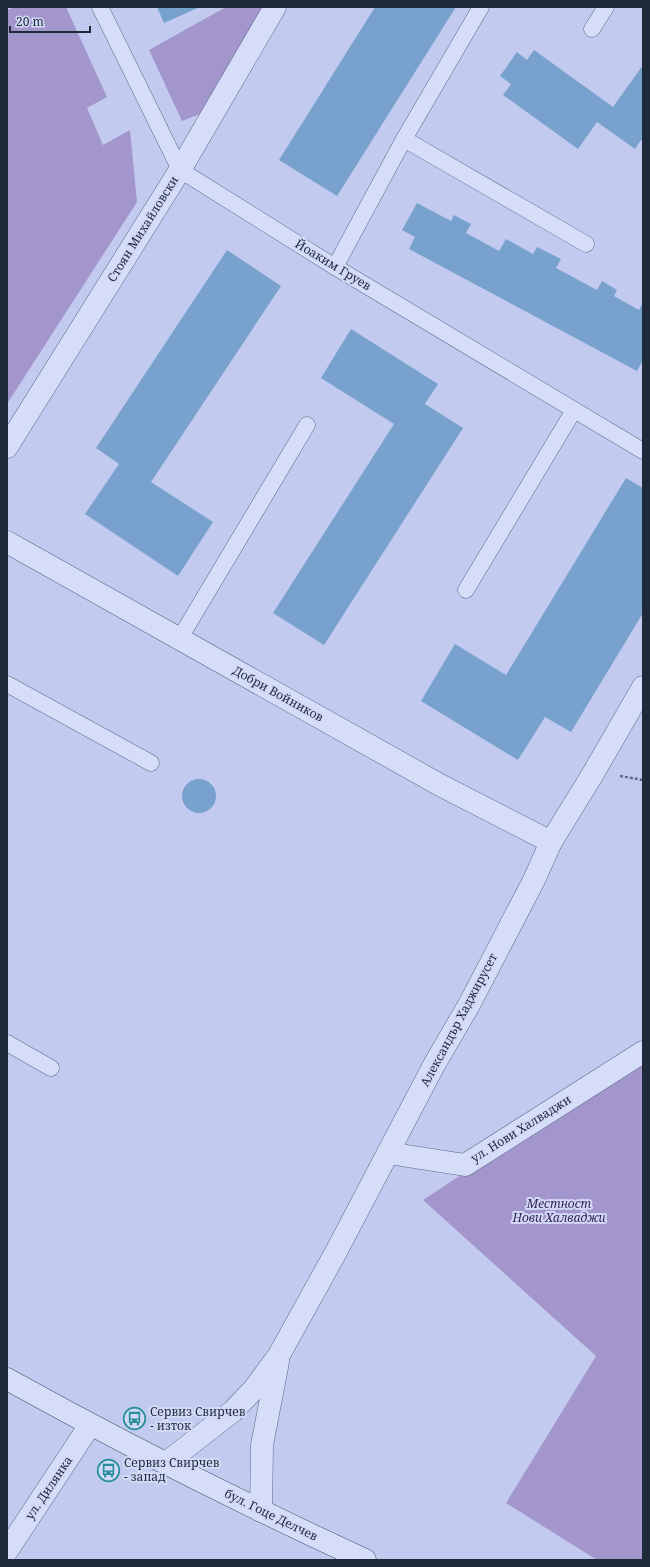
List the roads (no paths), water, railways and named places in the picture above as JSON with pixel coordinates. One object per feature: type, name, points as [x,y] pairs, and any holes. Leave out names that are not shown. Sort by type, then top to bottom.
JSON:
[{"type":"street","name":"Стоян Михайловски","points":[[7,447],[180,170],[275,7]]},
{"type":"street","name":"Добри Войников","points":[[7,542],[440,785],[550,842]]},
{"type":"street","name":"Александър Хаджирусет","points":[[279,1355],[434,1065],[473,996],[534,880],[550,842],[594,772],[643,687]]},
{"type":"street","name":"ул. Нови Халваджи","points":[[388,1153],[464,1165],[643,1052]]},
{"type":"street","points":[[166,1463],[233,1411],[254,1389],[279,1355]]},
{"type":"street","points":[[261,1511],[262,1445],[279,1355]]},
{"type":"street","name":"бул. Гоце Делчев","points":[[7,1379],[90,1425],[261,1511],[365,1560]]},
{"type":"street","name":"ул. Дилянка","points":[[7,1550],[90,1425]]},
{"type":"lane","points":[[100,7],[180,170]]},
{"type":"lane","points":[[335,267],[404,139],[481,7]]},
{"type":"lane","points":[[592,29],[606,7]]},
{"type":"lane","points":[[404,139],[586,244]]},
{"type":"lane","name":"Йоаким Груев","points":[[180,170],[335,267],[643,450]]},
{"type":"lane","points":[[466,590],[574,410]]},
{"type":"lane","points":[[180,638],[307,425]]},
{"type":"lane","points":[[7,684],[151,763]]},
{"type":"lane","points":[[7,1043],[51,1068]]},
{"type":"place","name":"Сервиз Свирчев - изток","points":[[134,1419]]},
{"type":"place","name":"Сервиз Свирчев - запад","points":[[108,1470]]},
{"type":"park label","name":"Местност Нови Халваджи","points":[[559,1211]]}]
